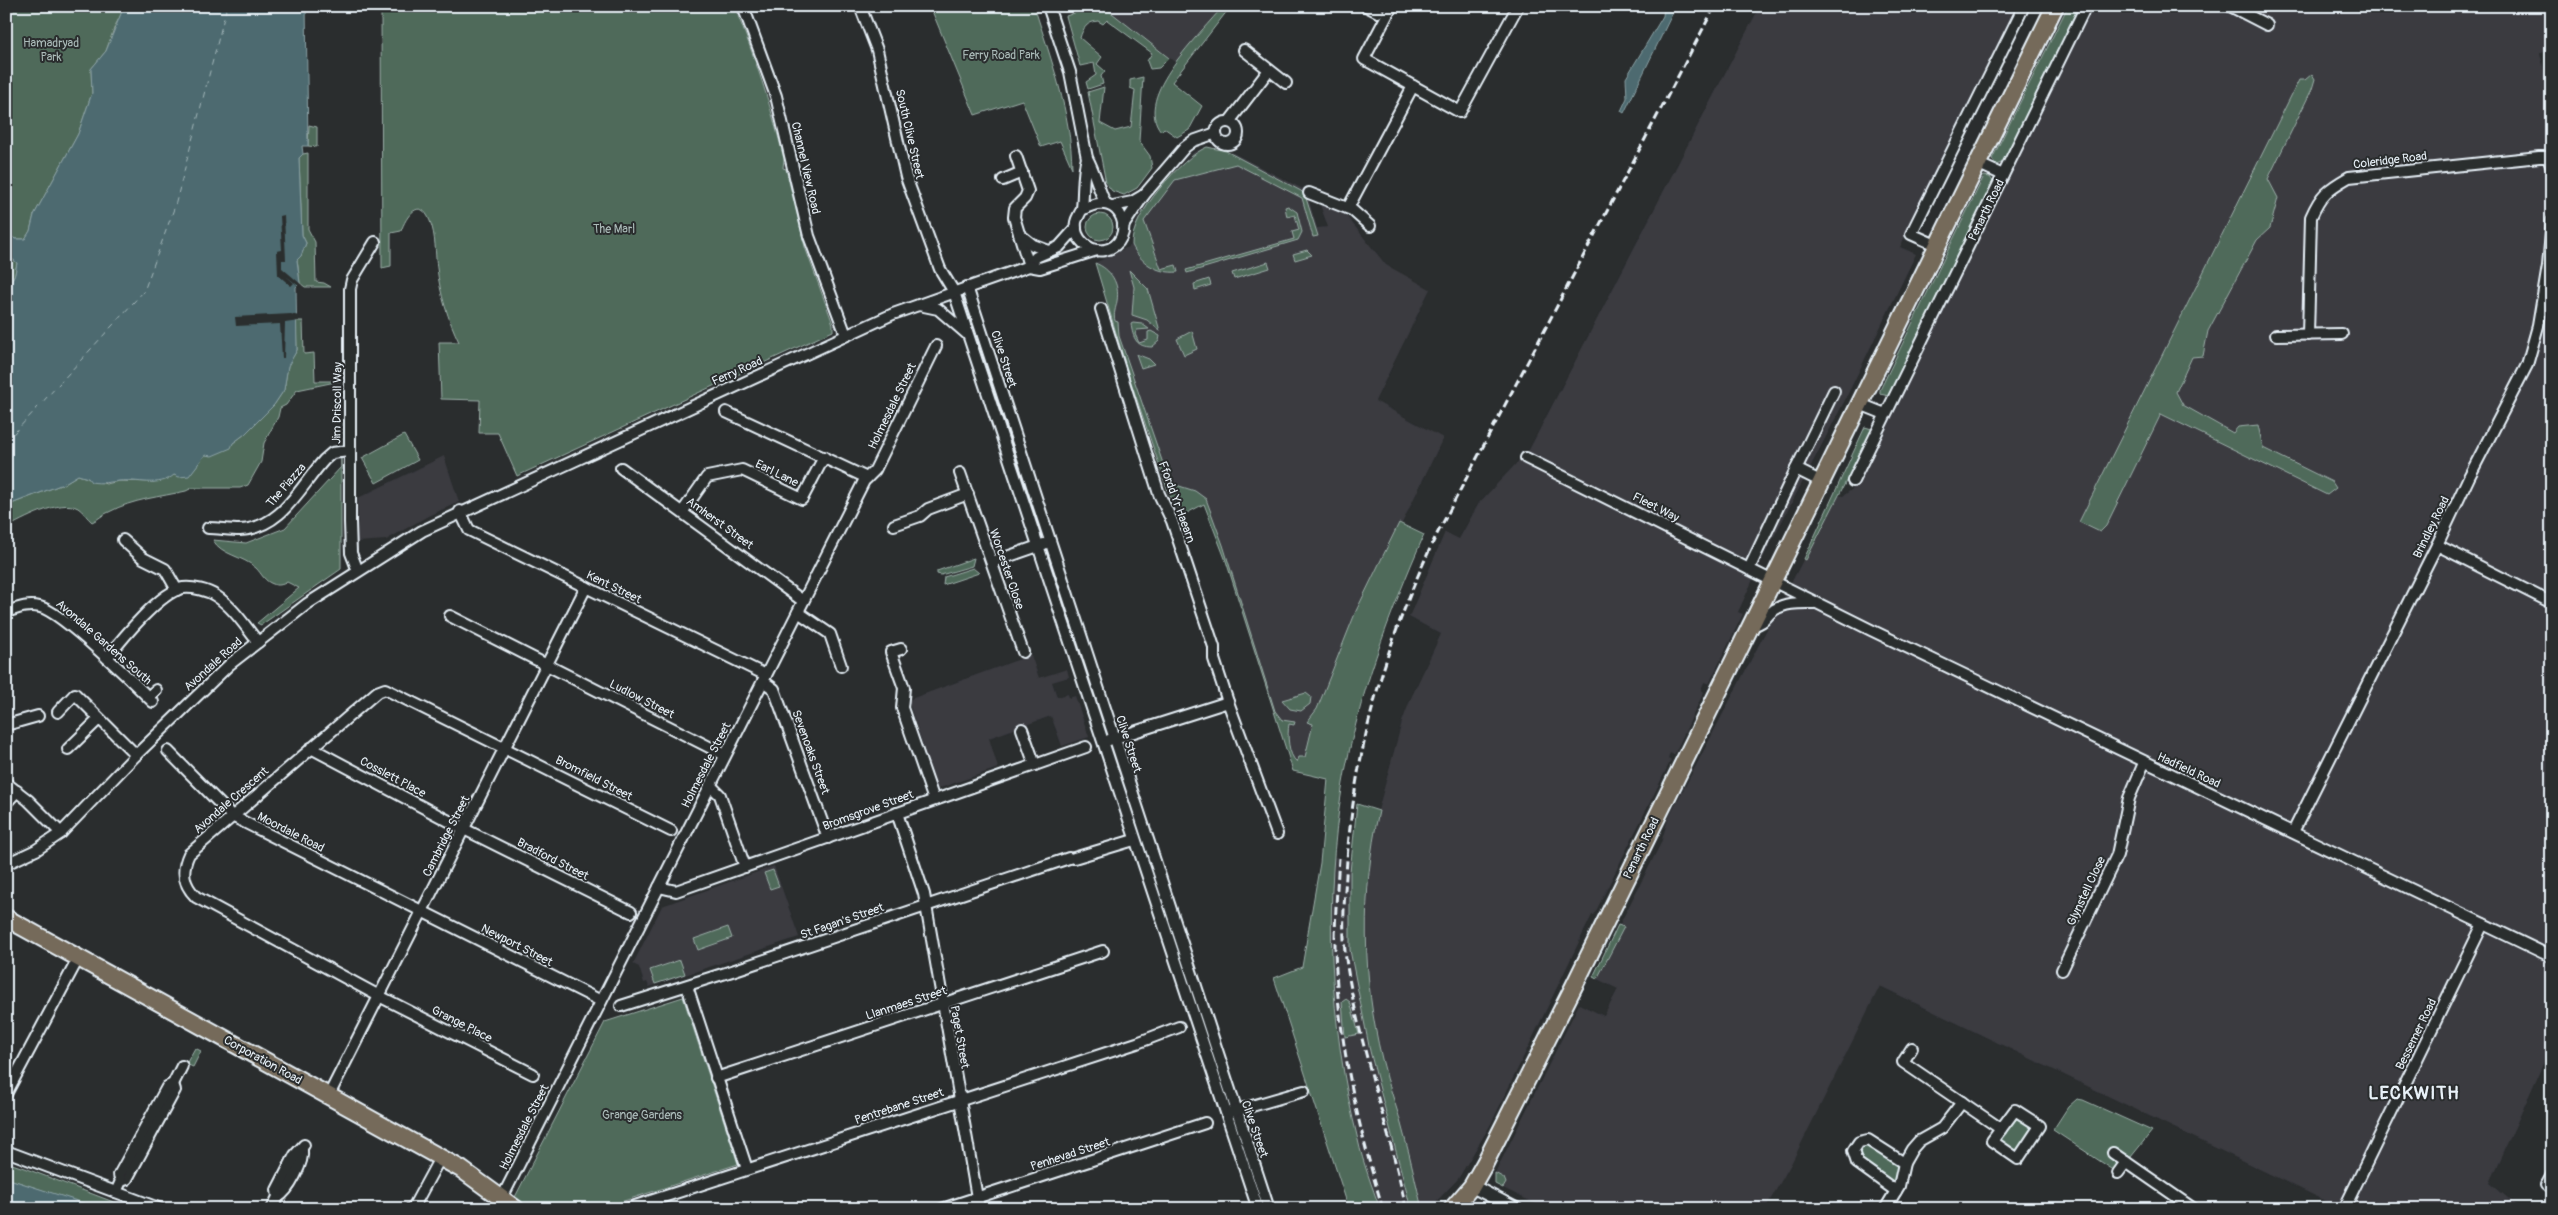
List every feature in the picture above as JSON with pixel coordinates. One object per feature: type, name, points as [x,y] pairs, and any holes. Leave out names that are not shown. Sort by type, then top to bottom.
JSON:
[{"type":"main road","name":"Penarth Road","points":[[1452,1209],[1472,1186],[1574,986],[2055,6]]},
{"type":"main road","name":"Corporation Road","points":[[6,918],[469,1174],[516,1209]]},
{"type":"street","name":"Channel View Road","points":[[743,6],[776,96],[809,236],[846,335]]},
{"type":"street","name":"South Clive Street","points":[[860,6],[877,50],[906,177],[940,269],[954,292]]},
{"type":"street","name":"Ferry Road","points":[[460,512],[846,335],[918,305],[1029,266],[1040,268],[1113,246],[1120,239],[1123,226],[1121,216],[1109,205],[1098,189],[1093,168],[1087,158],[1070,72],[1048,6]]},
{"type":"street","points":[[1366,6],[1378,12]]},
{"type":"street","points":[[1392,6],[1364,59],[1460,112],[1518,6]]},
{"type":"street","points":[[1938,246],[1911,234],[2024,6]]},
{"type":"street","name":"Penarth Road","points":[[1853,481],[1885,414],[1918,353],[2086,6]]},
{"type":"street","points":[[2230,6],[2267,25]]},
{"type":"street","points":[[1244,50],[1286,83]]},
{"type":"street","points":[[1229,122],[1268,70]]},
{"type":"street","points":[[1348,208],[1413,86]]},
{"type":"street","points":[[1229,122],[1238,129],[1238,136],[1235,141],[1223,144],[1217,139],[1216,133],[1221,123],[1229,122]]},
{"type":"street","points":[[1123,226],[1144,195],[1185,147],[1193,141],[1216,133]]},
{"type":"street","points":[[1016,156],[1028,192],[1014,212],[1029,266]]},
{"type":"street","name":"Coleridge Road","points":[[2308,335],[2311,217],[2327,190],[2349,177],[2548,157],[2552,168]]},
{"type":"street","name":"Ferry Road","points":[[1029,266],[1036,257],[1062,244],[1076,228],[1082,210],[1084,170],[1087,158]]},
{"type":"street","points":[[1979,164],[2003,176]]},
{"type":"street","points":[[1003,180],[1022,172]]},
{"type":"street","points":[[1309,193],[1348,208],[1370,226]]},
{"type":"street","points":[[1082,210],[1093,204],[1109,205],[1132,202],[1144,195]]},
{"type":"street","name":"Brindley Road","points":[[2293,832],[2437,545],[2469,477],[2528,365],[2548,266],[2552,221]]},
{"type":"street","points":[[1076,228],[1083,243],[1097,250]]},
{"type":"street","points":[[1019,234],[1033,245],[1049,251]]},
{"type":"street","name":"Jim Driscoll Way","points":[[358,571],[351,553],[349,451],[351,285],[375,242]]},
{"type":"street","name":"Clive Street","points":[[967,287],[1114,739],[1231,1112],[1257,1208]]},
{"type":"street","name":"Clive Street","points":[[954,292],[1134,840],[1231,1112],[1269,1206]]},
{"type":"street","points":[[918,305],[938,309],[968,335]]},
{"type":"street","name":"Ffordd Yr Haearn","points":[[1101,309],[1159,494],[1172,520],[1214,647],[1214,659],[1228,702],[1277,834]]},
{"type":"street","points":[[2276,335],[2342,334]]},
{"type":"street","name":"Holmesdale Street","points":[[502,1198],[764,678],[867,478],[875,470],[936,346]]},
{"type":"street","points":[[1749,569],[1834,391]]},
{"type":"street","points":[[1860,404],[1885,414]]},
{"type":"street","points":[[726,412],[867,478]]},
{"type":"street","name":"The Piazza","points":[[208,528],[240,530],[268,522],[281,514],[324,460],[332,453],[349,451]]},
{"type":"street","name":"Earl Lane","points":[[683,511],[707,477],[742,470],[802,499],[824,457]]},
{"type":"street","name":"Fleet Way","points":[[1526,458],[1774,581]]},
{"type":"street","name":"Amherst Street","points":[[621,468],[683,511],[804,601]]},
{"type":"street","points":[[1796,469],[1822,482]]},
{"type":"street","name":"Worcester Close","points":[[960,473],[1023,652]]},
{"type":"street","points":[[894,525],[920,516],[928,509],[968,494]]},
{"type":"street","name":"Avondale Road","points":[[6,864],[36,850],[61,833],[200,691],[294,613],[422,531],[460,512]]},
{"type":"street","name":"Kent Street","points":[[460,512],[469,530],[586,587],[764,678]]},
{"type":"street","points":[[122,540],[143,558],[165,569],[177,590]]},
{"type":"street","points":[[992,562],[1050,542]]},
{"type":"street","points":[[2437,545],[2552,604]]},
{"type":"street","name":"Hadfield Road","points":[[1774,581],[1817,604],[2144,763],[2293,832],[2552,957]]},
{"type":"street","name":"Cambridge Street","points":[[328,1096],[586,587]]},
{"type":"street","points":[[107,658],[138,621],[177,590],[200,590],[216,596],[235,613],[258,642]]},
{"type":"street","name":"Hadfield Road","points":[[1752,626],[1763,622],[1774,611],[1785,606],[1796,603],[1817,604]]},
{"type":"street","name":"Avondale Gardens South","points":[[6,612],[32,606],[50,610],[152,696]]},
{"type":"street","points":[[798,612],[830,634],[841,666]]},
{"type":"street","name":"Ludlow Street","points":[[450,616],[725,755]]},
{"type":"street","points":[[901,649],[891,652],[904,688],[902,708],[934,800]]},
{"type":"street","name":"Sevenoaks Street","points":[[764,678],[774,689],[828,838]]},
{"type":"street","name":"Avondale Crescent","points":[[379,996],[196,897],[184,882],[183,872],[189,854],[377,692],[385,689],[505,747]]},
{"type":"street","points":[[58,712],[75,694],[136,755]]},
{"type":"street","points":[[1103,742],[1228,702]]},
{"type":"street","points":[[6,725],[38,716]]},
{"type":"street","points":[[68,749],[99,719]]},
{"type":"street","points":[[1022,729],[1035,765]]},
{"type":"street","name":"Bromfield Street","points":[[505,747],[671,831]]},
{"type":"street","name":"Bromsgrove Street","points":[[659,887],[676,891],[1086,747]]},
{"type":"street","name":"Cosslett Place","points":[[311,748],[464,829]]},
{"type":"street","name":"Moordale Road","points":[[168,751],[232,816],[421,912]]},
{"type":"street","name":"Glynstell Close","points":[[2062,970],[2117,855],[2129,798],[2144,763]]},
{"type":"street","points":[[6,783],[61,833]]},
{"type":"street","points":[[710,785],[720,795],[745,867]]},
{"type":"street","points":[[6,803],[17,791]]},
{"type":"street","name":"Paget Street","points":[[897,813],[926,906],[979,1209]]},
{"type":"street","name":"Bradford Street","points":[[464,829],[631,912]]},
{"type":"street","name":"St Fagan's Street","points":[[621,1006],[687,986],[1072,858],[1134,840]]},
{"type":"street","name":"Newport Street","points":[[421,912],[601,1002]]},
{"type":"street","name":"Bessemer Road","points":[[2344,1209],[2483,924]]},
{"type":"street","name":"Llanmaes Street","points":[[716,1078],[1104,951]]},
{"type":"street","points":[[6,1094],[79,957]]},
{"type":"street","points":[[687,986],[747,1169]]},
{"type":"street","name":"Grange Place","points":[[379,996],[533,1074]]},
{"type":"street","name":"Pentrebane Street","points":[[626,1209],[1137,1043],[1179,1027]]},
{"type":"street","points":[[1912,1048],[1903,1062],[2001,1129]]},
{"type":"street","points":[[116,1192],[121,1181],[127,1179],[175,1090],[173,1084],[182,1066]]},
{"type":"street","points":[[1231,1112],[1304,1091]]},
{"type":"street","points":[[1885,1209],[1902,1178],[1904,1163],[1912,1149],[1919,1141],[1942,1128],[1962,1102]]},
{"type":"street","points":[[2015,1110],[2040,1126],[2018,1160],[1992,1141],[2001,1129],[2015,1110]]},
{"type":"street","name":"Penhevad Street","points":[[942,1209],[1205,1123]]},
{"type":"street","points":[[1896,1191],[1857,1163],[1853,1156],[1853,1151],[1859,1142],[1868,1140],[1904,1163]]},
{"type":"street","points":[[272,1209],[278,1197],[285,1193],[303,1157],[303,1147]]},
{"type":"street","points":[[6,1151],[160,1209]]},
{"type":"street","points":[[2113,1153],[2194,1209]]},
{"type":"street","points":[[413,1208],[440,1158]]},
{"type":"street","points":[[2118,1173],[2126,1162]]},
{"type":"street","points":[[2552,1174],[2546,1185],[2552,1188]]},
{"type":"street","points":[[1472,1186],[1516,1209]]},
{"type":"street","points":[[1257,1208],[1269,1206]]},
{"type":"shaded area","points":[[1103,6],[1227,6],[1176,63]]},
{"type":"shaded area","points":[[1760,6],[2016,6],[1900,247],[1916,254],[1844,402],[1763,558],[1738,612],[1743,614],[1709,684],[1704,682],[1701,690],[1704,692],[1674,755],[1670,753],[1668,758],[1671,760],[1594,915],[1592,915],[1491,1124],[1458,1179],[1429,1209],[1366,1209],[1289,973],[1302,967],[1320,863],[1335,857],[1364,862],[1402,722],[1441,634],[1409,617],[1445,532],[1459,539],[1479,503],[1529,450]]},
{"type":"shaded area","points":[[2092,6],[2552,6],[2552,46],[2540,53],[2552,103],[2552,1044],[2490,1183],[2521,1209],[2366,1209],[2353,1202],[2332,1204],[1880,986],[1791,1164],[1765,1209],[1546,1209],[1495,1184],[1495,1173],[1579,1004],[1604,1016],[1618,989],[1593,977],[1661,843],[1668,819],[1837,495],[1843,496],[1855,487]]},
{"type":"shaded area","points":[[1207,147],[1233,153],[1303,189],[1307,194],[1317,228],[1328,227],[1319,202],[1344,213],[1386,265],[1430,289],[1375,401],[1443,438],[1392,544],[1305,773],[1293,771],[1226,561],[1204,504],[1183,515],[1169,494],[1130,379],[1095,263],[1132,245],[1134,227],[1142,211],[1194,152]]},
{"type":"shaded area","points":[[444,456],[459,502],[428,516],[386,540],[357,542],[358,498]]},
{"type":"shaded area","points":[[1031,655],[1039,678],[1067,669],[1069,677],[1052,682],[1057,697],[1068,694],[1069,698],[1075,696],[1089,737],[1062,746],[1051,716],[989,738],[998,768],[937,789],[908,700]]},
{"type":"shaded area","points":[[774,866],[799,937],[649,987],[647,982],[644,983],[639,967],[633,964],[662,906]]},
{"type":"green space","name":"Hamadryad Park","points":[[6,6],[125,7],[115,26],[106,51],[91,69],[92,93],[78,134],[34,215],[30,231],[25,239],[15,239],[6,231]]},
{"type":"green space","name":"The Marl","points":[[381,6],[734,6],[756,62],[768,100],[784,159],[783,168],[786,169],[805,247],[833,324],[833,331],[517,476],[498,433],[479,433],[480,400],[441,399],[439,342],[459,342],[442,297],[432,226],[422,210],[418,209],[410,215],[401,231],[391,233],[391,266],[382,268]]},
{"type":"green space","name":"Ferry Road Park","points":[[930,6],[1034,6],[1064,107],[1071,147],[1072,168],[1060,141],[1041,147],[1022,100],[975,115]]},
{"type":"green space","points":[[1093,6],[1103,6],[1169,58],[1159,68],[1150,69],[1147,61],[1152,53],[1107,20],[1103,24],[1098,21],[1088,24],[1080,38],[1102,57],[1097,64],[1105,71],[1101,76],[1103,84],[1088,89],[1086,82],[1096,75],[1094,63],[1080,66],[1066,16]]},
{"type":"green space","points":[[1223,6],[1231,6],[1172,82],[1202,106],[1189,130],[1177,137],[1164,128],[1161,131],[1154,117],[1156,100],[1162,83],[1187,48]]},
{"type":"green space","points":[[2068,6],[2082,6],[2004,162],[1996,165],[1992,159]]},
{"type":"green space","points":[[2312,74],[2315,79],[2312,89],[2268,179],[2278,198],[2270,228],[2257,240],[2208,331],[2203,356],[2192,357],[2176,392],[2183,405],[2233,433],[2238,427],[2258,425],[2263,448],[2332,482],[2336,488],[2327,495],[2161,414],[2106,526],[2100,532],[2079,522],[2299,80],[2305,80]]},
{"type":"green space","points":[[1143,77],[1139,141],[1150,156],[1152,168],[1137,188],[1124,195],[1112,191],[1106,183],[1088,92],[1104,87],[1100,123],[1115,131],[1131,127],[1135,90],[1130,88],[1130,80]]},
{"type":"green space","points":[[309,125],[317,127],[317,147],[308,146]]},
{"type":"green space","points":[[1207,147],[1226,151],[1301,191],[1305,195],[1318,236],[1313,237],[1302,198],[1236,164],[1175,180],[1144,221],[1161,269],[1176,265],[1178,272],[1157,269],[1145,262],[1132,245],[1139,219],[1159,189],[1184,162]]},
{"type":"green space","points":[[308,153],[308,229],[315,242],[316,282],[324,283],[331,287],[305,287],[300,283],[297,260],[301,256],[306,243],[302,235],[299,158],[303,154]]},
{"type":"green space","points":[[1984,176],[1990,177],[1994,183],[1889,396],[1880,394],[1880,390]]},
{"type":"green space","points":[[1288,206],[1297,212],[1302,232],[1298,240],[1187,273],[1186,270],[1294,239],[1292,232],[1299,230],[1295,215],[1287,217],[1285,207]]},
{"type":"green space","points":[[1100,214],[1109,218],[1113,227],[1109,236],[1100,240],[1091,236],[1087,227],[1091,218]]},
{"type":"green space","points":[[1307,250],[1312,255],[1295,260],[1293,254]]},
{"type":"green space","points":[[9,257],[17,262],[15,274],[6,290],[6,258]]},
{"type":"green space","points":[[1268,262],[1270,268],[1234,279],[1232,273]]},
{"type":"green space","points":[[1095,263],[1106,269],[1116,283],[1118,295],[1114,318],[1118,322],[1119,336],[1168,478],[1173,484],[1195,491],[1206,499],[1223,545],[1275,711],[1282,720],[1295,722],[1294,725],[1289,724],[1288,739],[1290,750],[1297,762],[1299,757],[1305,757],[1313,724],[1307,722],[1317,709],[1356,611],[1399,523],[1424,535],[1387,626],[1357,719],[1343,783],[1333,872],[1332,962],[1341,1052],[1348,1096],[1360,1149],[1380,1209],[1349,1209],[1274,978],[1302,967],[1320,863],[1328,779],[1293,771],[1226,561],[1204,504],[1183,515],[1169,494],[1130,379]]},
{"type":"green space","points":[[1129,270],[1148,289],[1160,331],[1147,320],[1132,315],[1134,287]]},
{"type":"green space","points":[[1209,279],[1211,285],[1195,290],[1194,284]]},
{"type":"green space","points":[[296,321],[303,321],[304,354],[314,353],[315,381],[340,381],[297,390],[286,405],[280,408],[278,417],[264,443],[261,462],[248,485],[240,488],[192,488],[128,504],[92,522],[78,508],[61,506],[41,511],[6,528],[6,506],[63,484],[78,475],[106,484],[119,481],[154,482],[174,475],[189,475],[205,455],[233,443],[245,434],[274,405],[284,390],[288,365],[297,350]]},
{"type":"green space","points":[[1133,323],[1142,324],[1149,329],[1137,330],[1135,334],[1139,343],[1136,341],[1131,324]]},
{"type":"green space","points":[[1151,331],[1160,336],[1159,341],[1152,347],[1139,343],[1148,340],[1148,332]]},
{"type":"green space","points":[[1192,331],[1197,349],[1184,355],[1177,339]]},
{"type":"green space","points":[[1136,354],[1149,359],[1154,364],[1141,368]]},
{"type":"green space","points":[[1865,427],[1872,429],[1871,432],[1806,560],[1804,559]]},
{"type":"green space","points":[[404,435],[418,460],[376,483],[362,458]]},
{"type":"green space","points":[[341,467],[341,569],[261,625],[257,623],[299,588],[287,582],[278,585],[270,583],[251,564],[221,549],[213,540],[246,543],[285,528]]},
{"type":"green space","points":[[974,558],[972,566],[941,575],[937,574],[937,571]]},
{"type":"green space","points":[[973,568],[979,573],[943,585],[944,577]]},
{"type":"green space","points":[[1306,693],[1311,697],[1310,704],[1301,711],[1290,709],[1282,700]]},
{"type":"green space","points":[[1357,804],[1379,811],[1369,873],[1367,904],[1366,935],[1371,997],[1382,1059],[1402,1125],[1422,1209],[1411,1209],[1370,1051],[1350,950],[1350,872]]},
{"type":"green space","points":[[773,870],[779,886],[770,889],[764,873]]},
{"type":"green space","points":[[1618,925],[1624,927],[1597,979],[1593,977]]},
{"type":"green space","points":[[728,927],[732,938],[698,950],[694,939]]},
{"type":"green space","points":[[680,960],[685,974],[655,984],[650,970]]},
{"type":"green space","name":"Grange Gardens","points":[[683,997],[738,1164],[599,1209],[529,1209],[514,1199],[605,1022]]},
{"type":"green space","points":[[1346,999],[1350,1002],[1359,1034],[1345,1037],[1342,1002]]},
{"type":"green space","points":[[195,1048],[201,1051],[193,1067],[186,1064]]},
{"type":"green space","points":[[2077,1099],[2152,1131],[2118,1173],[2053,1130],[2068,1107]]},
{"type":"green space","points":[[2015,1110],[2040,1126],[2018,1159],[1992,1141]]},
{"type":"green space","points":[[1863,1140],[1904,1163],[1896,1191],[1857,1163],[1853,1151]]},
{"type":"green space","points":[[6,1162],[132,1209],[93,1207],[6,1178]]},
{"type":"green space","points":[[1495,1173],[1504,1178],[1506,1183],[1503,1188],[1495,1184]]},
{"type":"water","points":[[124,6],[306,6],[308,146],[302,146],[303,154],[299,158],[302,235],[306,243],[301,256],[297,260],[300,283],[296,287],[297,350],[288,366],[284,390],[274,405],[245,434],[233,443],[231,448],[212,456],[205,455],[189,476],[179,477],[174,475],[168,479],[155,482],[126,481],[99,483],[91,482],[88,478],[78,475],[63,484],[6,506],[6,290],[15,274],[17,263],[10,257],[6,258],[6,231],[15,239],[25,239],[30,231],[34,215],[78,134],[92,93],[91,69],[106,51]]},
{"type":"water","points":[[1664,6],[1676,6],[1624,113],[1621,111],[1627,98],[1626,78],[1663,16]]},
{"type":"water","points":[[6,1178],[102,1209],[6,1209]]},
{"type":"pier","points":[[284,215],[286,260],[282,260],[282,268],[302,285],[300,287],[286,276],[294,283],[291,286],[278,275],[277,251],[282,250],[280,216]]},
{"type":"pier","points":[[291,314],[299,316],[299,321],[285,323],[284,358],[282,358],[280,324],[236,326],[235,317]]},
{"type":"ferry route","points":[[6,442],[144,291],[175,206],[227,6]]},
{"type":"ferry route","points":[[6,1205],[15,1209]]},
{"type":"railway","points":[[1406,1209],[1358,1022],[1351,991],[1344,939],[1349,832],[1355,788],[1374,702],[1401,617],[1436,536],[1715,6]]},
{"type":"railway","points":[[1339,858],[1335,946],[1344,1046],[1357,1112],[1383,1209]]},
{"type":"district","name":"LECKWITH","points":[[2414,1093]]}]
